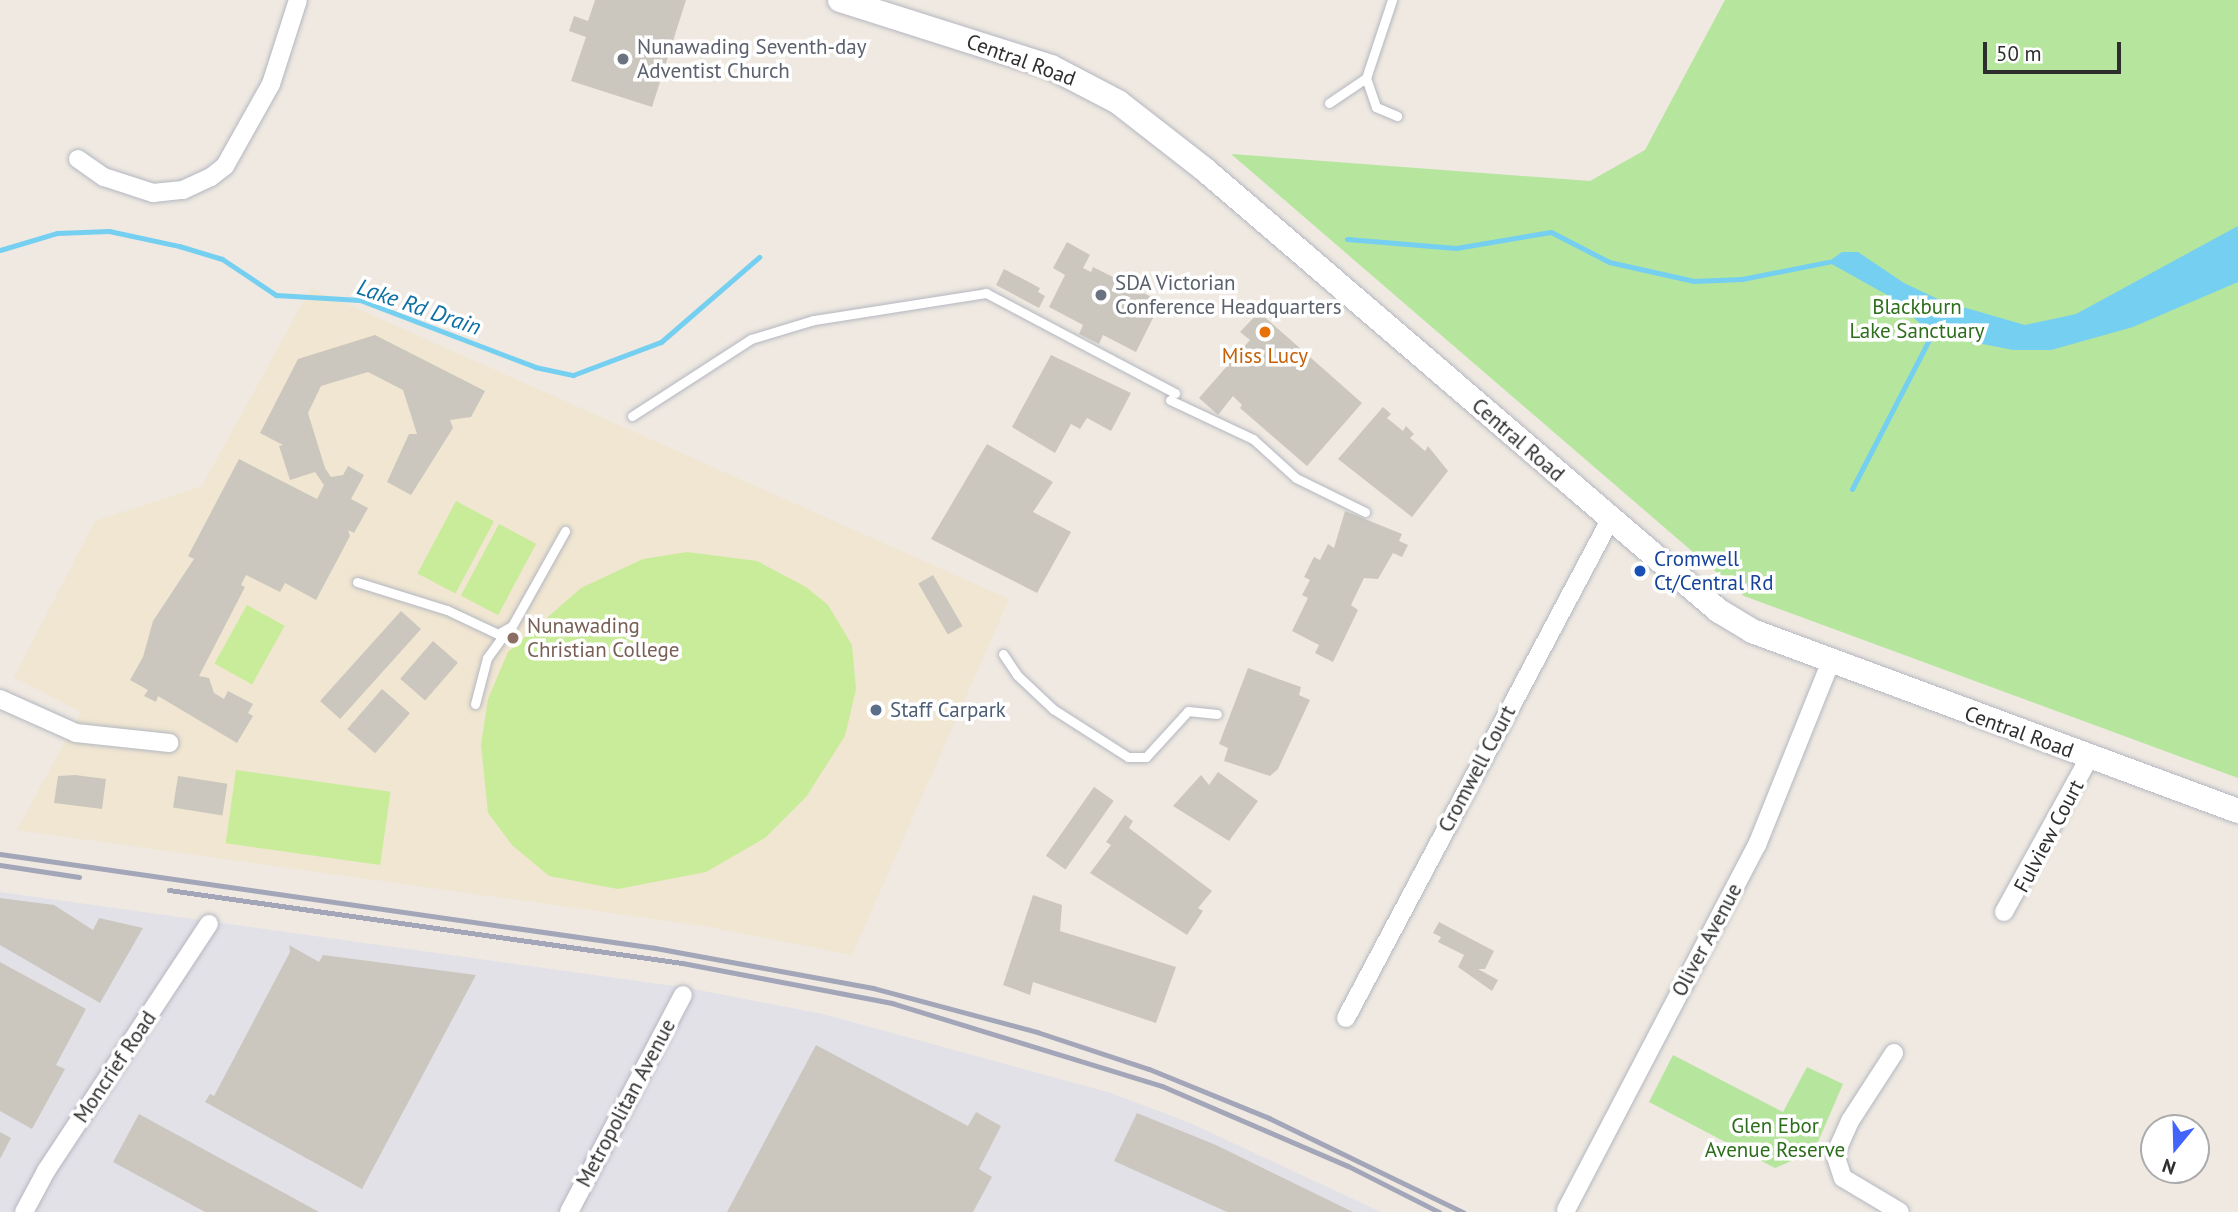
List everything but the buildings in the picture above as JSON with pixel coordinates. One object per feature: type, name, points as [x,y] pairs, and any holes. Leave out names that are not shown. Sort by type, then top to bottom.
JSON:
[{"type":"street","points":[[78,159],[104,177],[153,194],[183,190],[211,177],[225,166],[271,84],[298,0]]},
{"type":"street","name":"Central Road","points":[[841,0],[1051,67],[1118,103],[1204,169],[1719,611],[1752,631],[1830,663],[2238,811]]},
{"type":"street","name":"Cromwell Court","points":[[1346,1018],[1610,520]]},
{"type":"street","name":"Oliver Avenue","points":[[1566,1210],[1757,845],[1830,663]]},
{"type":"street","points":[[0,699],[76,733],[169,743]]},
{"type":"street","name":"Fulview Court","points":[[2004,912],[2089,758]]},
{"type":"street","name":"Moncrief Road","points":[[24,1212],[46,1171],[209,924]]},
{"type":"street","name":"Metropolitan Avenue","points":[[569,1212],[683,995]]},
{"type":"street","points":[[1894,1054],[1850,1121],[1835,1154],[1843,1178],[1900,1212]]},
{"type":"lane","points":[[1329,103],[1366,78],[1392,0]]},
{"type":"lane","points":[[1366,78],[1377,107],[1397,116]]},
{"type":"lane","points":[[632,416],[751,339],[814,320],[986,293],[1253,439],[1296,478],[1365,512]]},
{"type":"lane","points":[[475,704],[487,658],[507,630],[565,531]]},
{"type":"lane","points":[[357,582],[447,610],[490,633],[507,630]]},
{"type":"lane","points":[[1003,654],[1017,675],[1053,709],[1128,757],[1146,757],[1188,711],[1217,714]]},
{"type":"shaded area","name":"Nunawading Christian College","points":[[311,288],[1009,599],[852,955],[704,926],[17,830],[81,712],[14,677],[95,521],[202,486]]},
{"type":"shaded area","points":[[0,892],[688,988],[823,1014],[1111,1093],[1190,1123],[1381,1212],[0,1212]]},
{"type":"green space","name":"Blackburn Lake Sanctuary","points":[[1725,0],[2238,0],[2238,778],[1744,596],[1231,154],[1590,181],[1645,150]]},
{"type":"green space","points":[[456,501],[494,521],[455,594],[418,573]]},
{"type":"green space","points":[[499,524],[536,544],[498,615],[461,596]]},
{"type":"green space","points":[[687,552],[757,561],[806,587],[828,605],[852,645],[856,689],[845,736],[806,797],[765,838],[706,872],[618,889],[549,876],[512,845],[488,813],[481,745],[488,699],[508,652],[581,588],[643,559]]},
{"type":"green space","points":[[247,605],[285,626],[252,684],[215,664]]},
{"type":"green space","points":[[236,770],[390,792],[380,865],[226,843]]},
{"type":"green space","name":"Glen Ebor Avenue Reserve","points":[[1673,1055],[1783,1112],[1807,1067],[1843,1084],[1814,1151],[1775,1168],[1649,1102]]},
{"type":"water","points":[[2238,226],[2238,282],[2133,327],[2051,350],[2013,350],[1932,334],[1889,296],[1828,262],[1842,252],[1858,252],[1904,283],[1942,301],[2025,325],[2076,314]]},
{"type":"waterway","name":"Lake Rd Drain","points":[[0,250],[57,233],[109,231],[179,246],[222,259],[276,295],[360,300],[535,367],[573,375],[661,342],[759,257]]},
{"type":"waterway","name":"Lake Rd Drain","points":[[1347,239],[1456,248],[1551,232],[1609,262],[1694,281],[1742,279],[1828,262]]},
{"type":"waterway","points":[[1852,489],[1932,334]]},
{"type":"railway","points":[[0,854],[655,948],[873,988],[1037,1032],[1149,1069],[1269,1118],[1463,1212]]},
{"type":"railway","points":[[0,865],[79,877]]},
{"type":"railway","points":[[169,890],[682,963],[892,1003],[1162,1086],[1348,1166],[1439,1212]]},
{"type":"place","name":"Nunawading Seventh-day Adventist Church","points":[[623,59]]},
{"type":"place","name":"SDA Victorian Conference Headquarters","points":[[1101,295]]},
{"type":"place","name":"Miss Lucy","points":[[1265,332]]},
{"type":"place","name":"Cromwell Ct/Central Rd","points":[[1640,571]]},
{"type":"place","name":"Nunawading Christian College","points":[[513,638]]},
{"type":"place","name":"Staff Carpark","points":[[876,710]]}]
